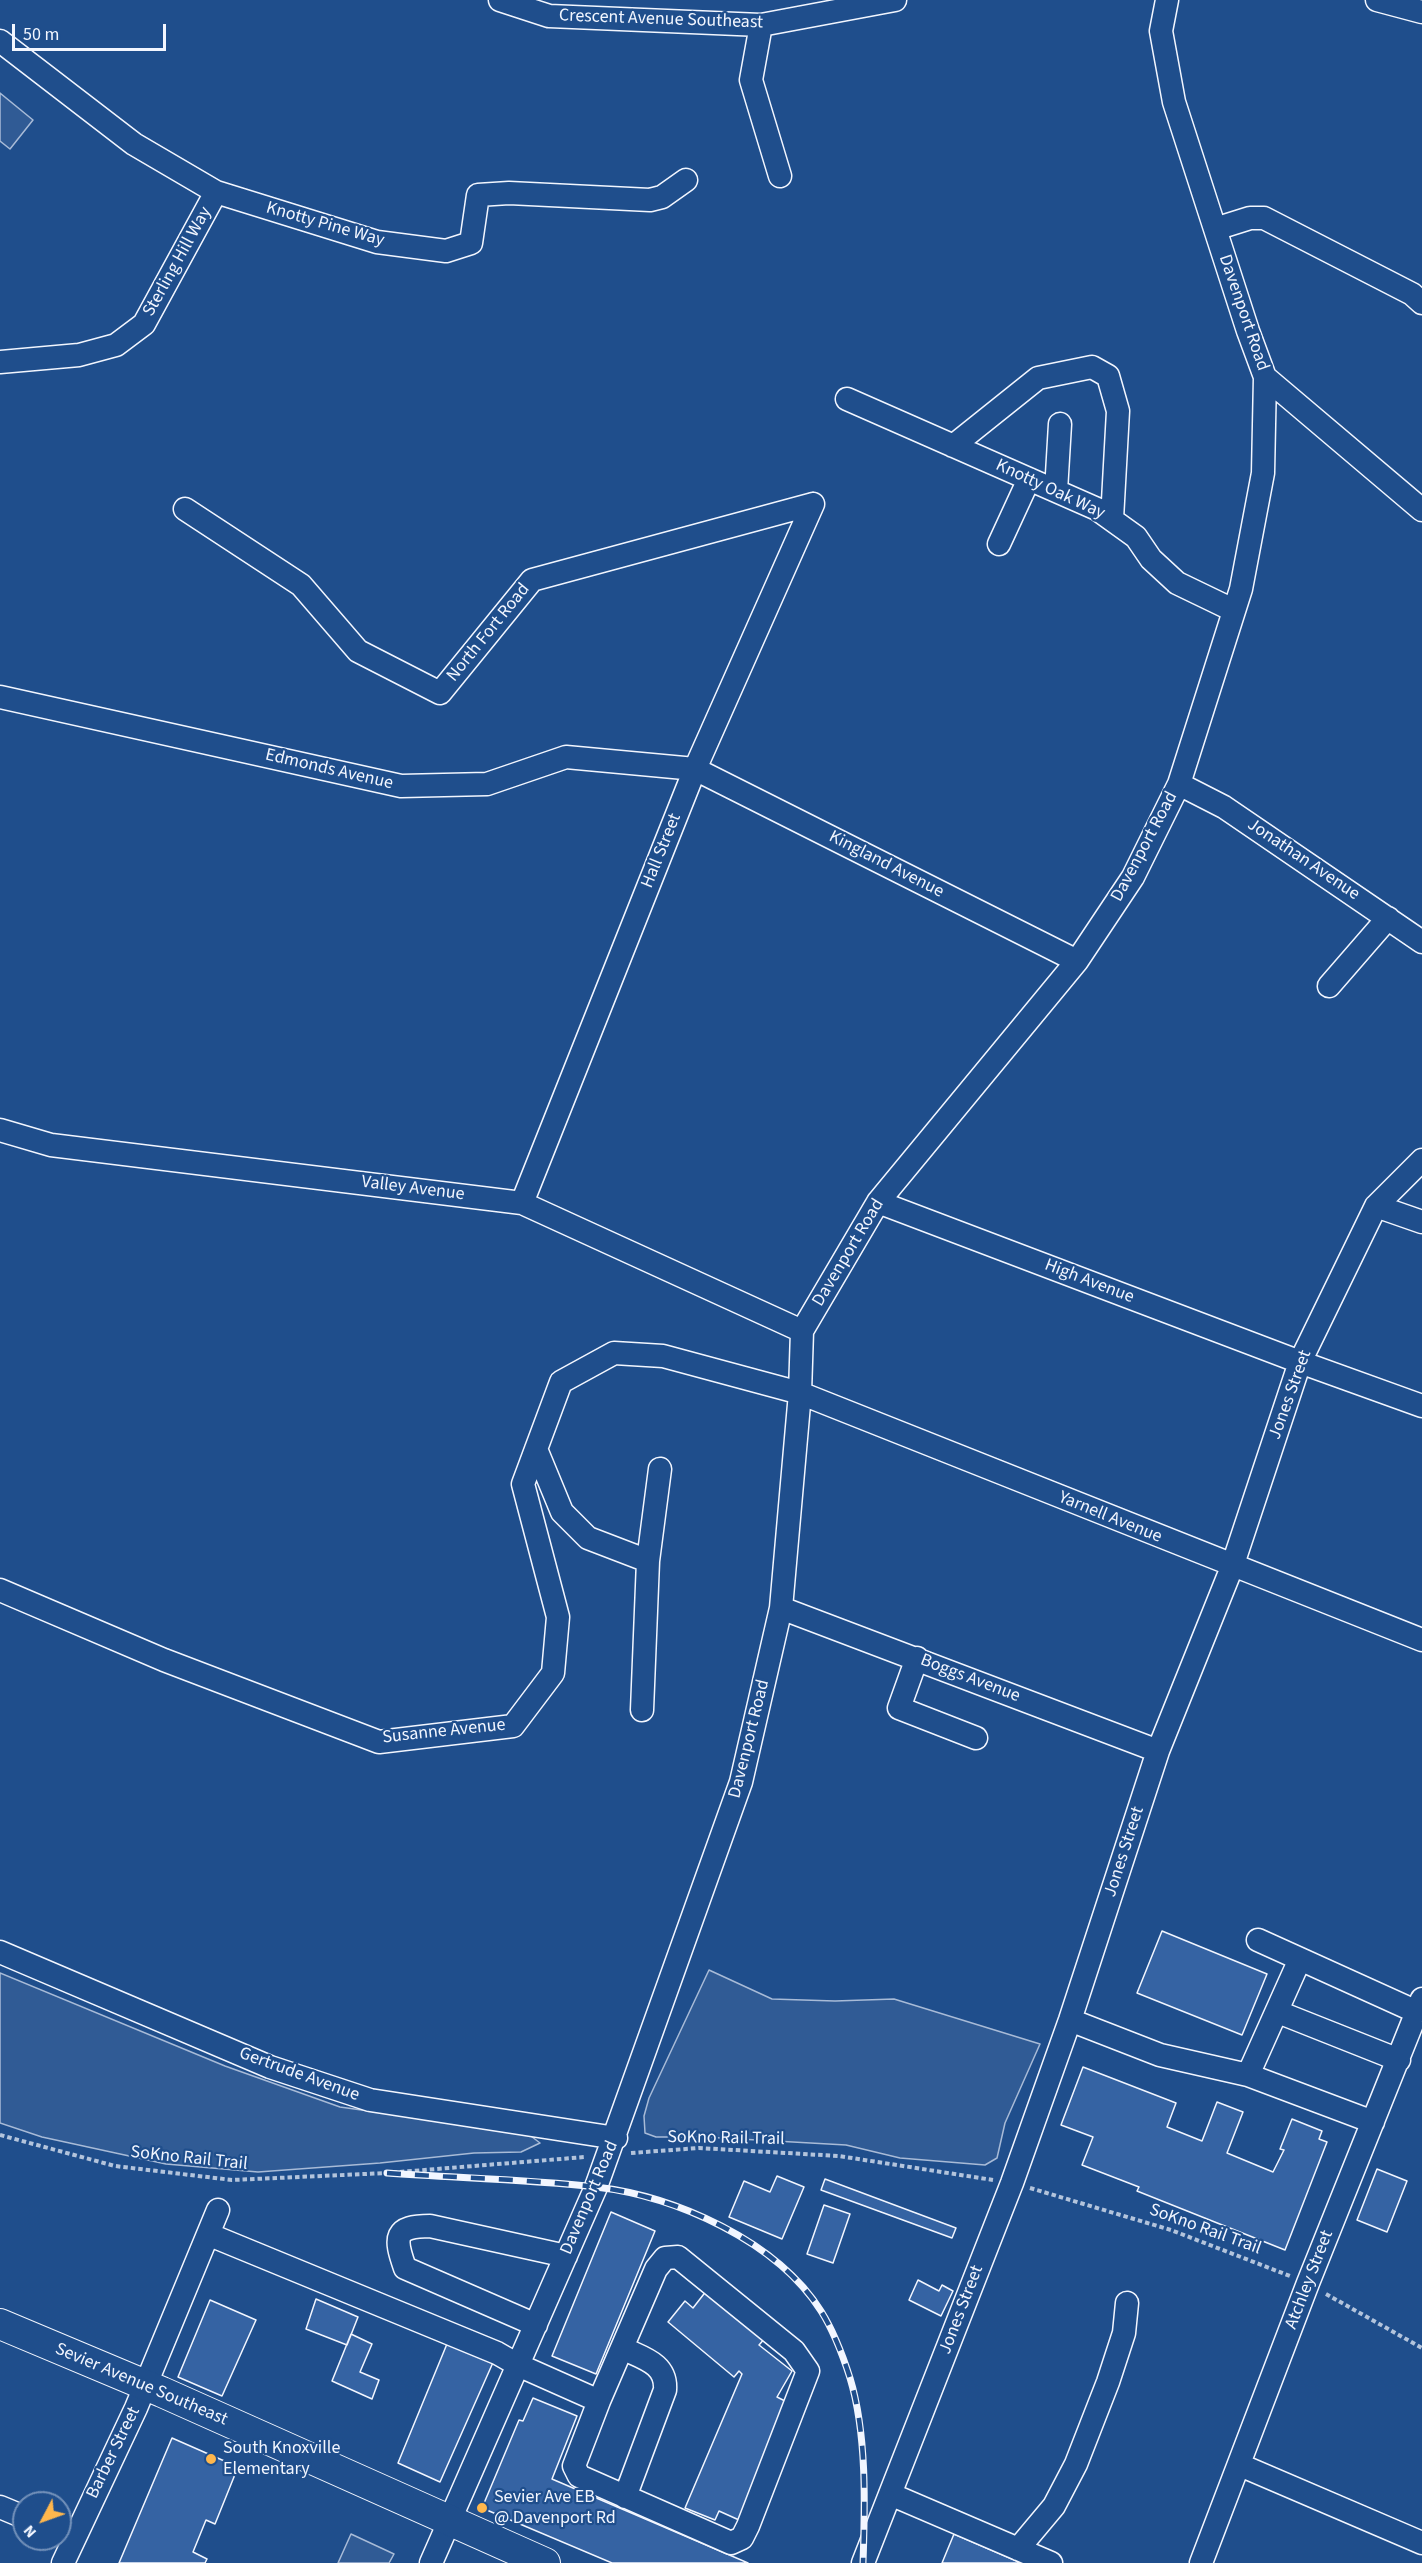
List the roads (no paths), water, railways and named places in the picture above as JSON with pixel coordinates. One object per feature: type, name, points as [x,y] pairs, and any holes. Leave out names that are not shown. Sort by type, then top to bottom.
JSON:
[{"type":"main road","name":"Sevier Avenue Southeast","points":[[0,2324],[545,2563]]},
{"type":"street","name":"Crescent Avenue Southeast","points":[[500,0],[549,16],[761,25],[895,0]]},
{"type":"street","name":"Davenport Road","points":[[431,2563],[567,2256],[612,2146],[741,1782],[781,1608],[800,1393],[802,1331],[878,1202],[1077,961],[1133,878],[1179,784],[1240,589],[1263,473],[1265,377],[1174,102],[1161,31],[1167,0]]},
{"type":"street","points":[[1377,0],[1422,12]]},
{"type":"street","points":[[761,25],[751,80],[780,176]]},
{"type":"street","name":"Knotty Pine Way","points":[[0,41],[134,144],[216,192],[377,242],[446,250],[471,243],[478,195],[509,193],[650,200],[668,194],[686,180]]},
{"type":"street","name":"Sterling Hill Way","points":[[0,362],[79,355],[107,348],[116,345],[144,324],[216,192]]},
{"type":"street","points":[[1215,229],[1250,218],[1264,218],[1412,294],[1422,303]]},
{"type":"street","points":[[953,446],[1038,378],[1092,367],[1108,376],[1118,411],[1112,519]]},
{"type":"street","points":[[1265,377],[1422,510]]},
{"type":"street","name":"Knotty Oak Way","points":[[847,399],[1097,509],[1136,537],[1151,559],[1177,583],[1233,610]]},
{"type":"street","points":[[1056,491],[1060,424]]},
{"type":"street","points":[[999,544],[1029,479]]},
{"type":"street","name":"North Fort Road","points":[[185,509],[301,585],[358,651],[440,693],[531,580],[813,504]]},
{"type":"street","name":"Hall Street","points":[[522,1203],[695,769],[813,504]]},
{"type":"street","name":"Edmonds Avenue","points":[[0,697],[401,786],[488,784],[566,757],[695,769]]},
{"type":"street","name":"Kingland Avenue","points":[[695,769],[1077,961]]},
{"type":"street","name":"Jonathan Avenue","points":[[1179,784],[1224,807],[1422,942]]},
{"type":"street","points":[[1329,986],[1388,918]]},
{"type":"street","name":"Valley Avenue","points":[[0,1130],[51,1145],[522,1203],[802,1331]]},
{"type":"street","name":"Jones Street","points":[[863,2563],[1012,2183],[1070,2020],[1158,1751],[1232,1567],[1300,1362],[1376,1206],[1422,1160]]},
{"type":"street","name":"High Avenue","points":[[878,1202],[1422,1406]]},
{"type":"street","points":[[1376,1206],[1422,1222]]},
{"type":"street","name":"Susanne Avenue","points":[[0,1590],[164,1660],[379,1742],[513,1725],[553,1673],[558,1617],[523,1484],[561,1382],[614,1353],[663,1356],[800,1393]]},
{"type":"street","name":"Yarnell Avenue","points":[[800,1393],[1232,1567],[1422,1640]]},
{"type":"street","points":[[536,1449],[562,1512],[588,1538],[648,1561]]},
{"type":"street","points":[[642,1710],[648,1561],[660,1469]]},
{"type":"street","name":"Boggs Avenue","points":[[781,1608],[1158,1751]]},
{"type":"street","points":[[917,1658],[899,1708],[976,1738]]},
{"type":"street","points":[[1258,1940],[1300,1959],[1417,2020]]},
{"type":"street","name":"Gertrude Avenue","points":[[0,1952],[270,2067],[370,2100],[612,2146]]},
{"type":"street","points":[[1248,2074],[1300,1959]]},
{"type":"street","points":[[1278,2012],[1399,2060]]},
{"type":"street","points":[[1070,2020],[1160,2055],[1248,2074],[1373,2122]]},
{"type":"street","name":"Atchley Street","points":[[1201,2563],[1308,2283],[1417,2020]]},
{"type":"street","name":"Barber Street","points":[[72,2525],[145,2386],[210,2235],[218,2210]]},
{"type":"street","points":[[536,2325],[405,2268],[397,2245],[400,2234],[412,2226],[430,2226],[567,2256]]},
{"type":"street","points":[[210,2235],[497,2353],[518,2365],[599,2401]]},
{"type":"street","points":[[678,2257],[794,2351],[808,2371],[742,2538],[731,2543],[579,2476],[574,2466],[599,2401],[656,2269],[665,2258],[678,2257]]},
{"type":"street","points":[[1018,2549],[1054,2506],[1076,2464],[1108,2382],[1124,2333],[1127,2303]]},
{"type":"street","points":[[622,2348],[660,2367],[666,2379],[665,2390],[625,2497]]},
{"type":"street","points":[[1240,2465],[1422,2543]]},
{"type":"street","points":[[890,2494],[1051,2563]]},
{"type":"railway","points":[[387,2173],[544,2182],[627,2192],[658,2200],[722,2226],[751,2243],[778,2263],[802,2286],[821,2311],[830,2326],[850,2378],[856,2400],[862,2446],[863,2563]]},
{"type":"place","name":"South Knoxville Elementary","points":[[211,2459]]},
{"type":"place","name":"Sevier Ave EB @ Davenport Rd","points":[[482,2508]]}]
